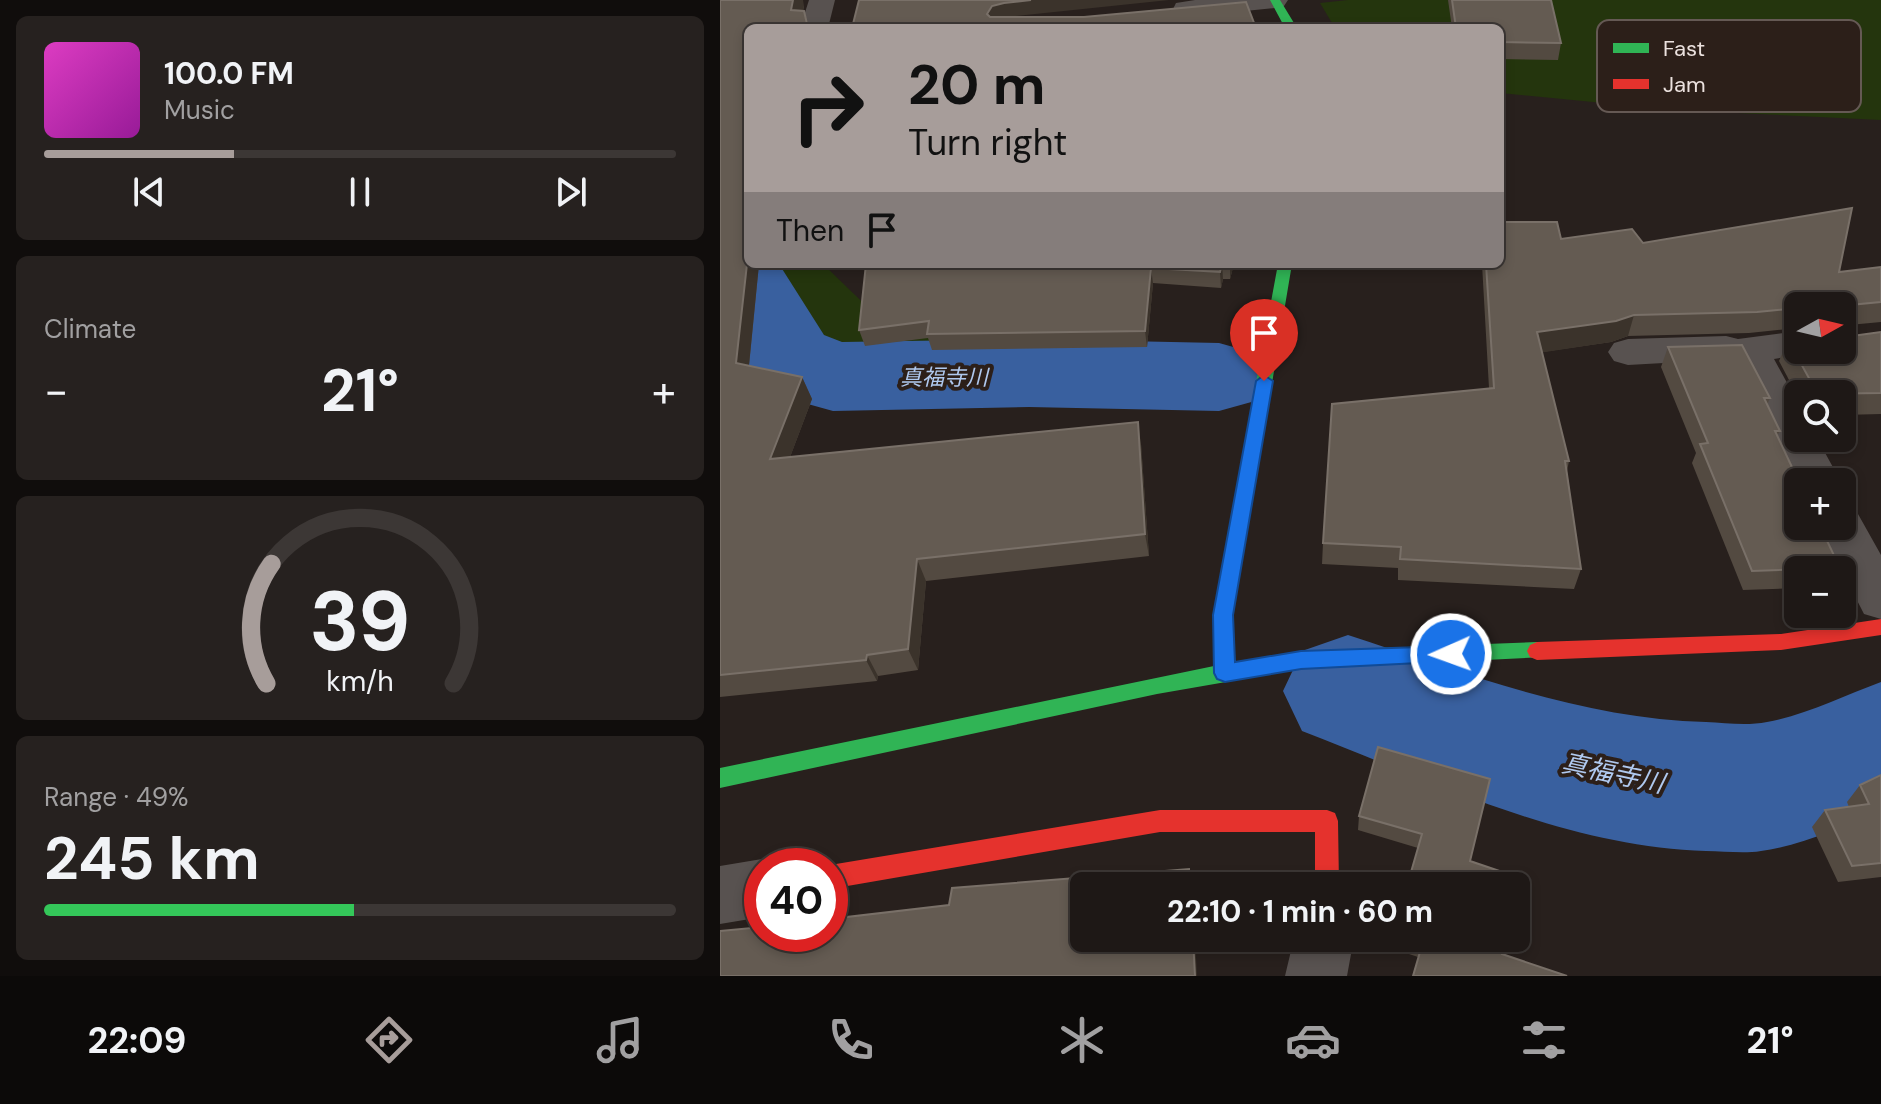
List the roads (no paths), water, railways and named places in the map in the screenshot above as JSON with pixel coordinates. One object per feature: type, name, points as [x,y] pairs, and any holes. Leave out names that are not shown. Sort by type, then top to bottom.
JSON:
[{"type":"street","points":[[815,24],[822,0]]},
{"type":"street","points":[[1152,13],[1275,0],[1289,24]]},
{"type":"street","points":[[1225,673],[1223,615],[1284,268]]},
{"type":"street","points":[[1628,352],[1784,345]]},
{"type":"street","points":[[1749,349],[1812,468]]},
{"type":"street","points":[[1849,540],[1881,600]]},
{"type":"street","points":[[720,778],[1301,660],[1781,642],[1881,627]]},
{"type":"street","points":[[848,874],[1160,821],[1327,821],[1327,872]]},
{"type":"street","points":[[720,895],[744,891]]},
{"type":"street","points":[[1316,976],[1321,952]]},
{"type":"waterway","name":"真福寺川","points":[[720,278],[741,277],[788,359],[833,377],[1029,373],[1219,377]]},
{"type":"waterway","name":"真福寺川","points":[[1348,691],[1533,756],[1628,780],[1676,786],[1767,786],[1826,768],[1881,743]]}]
